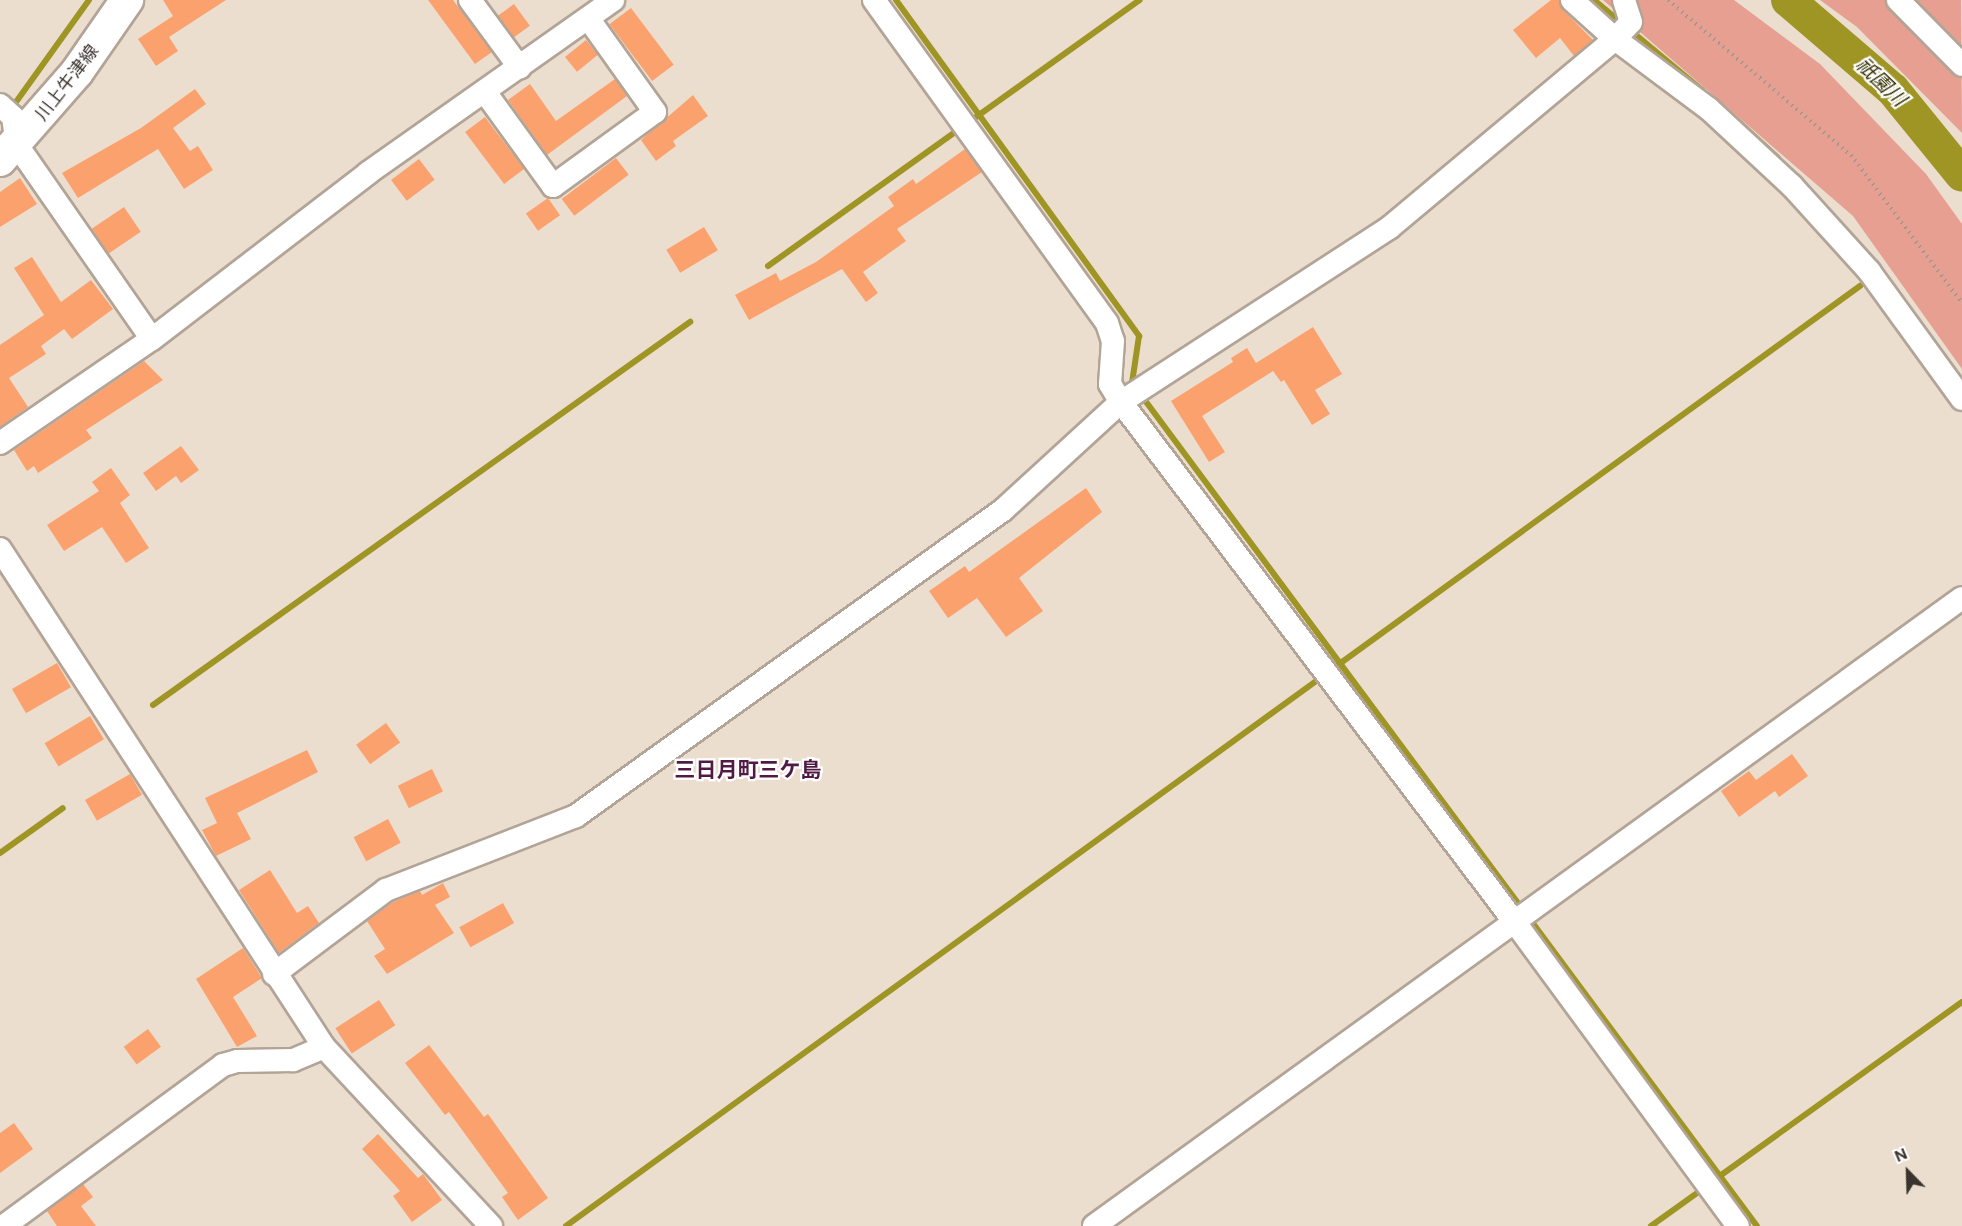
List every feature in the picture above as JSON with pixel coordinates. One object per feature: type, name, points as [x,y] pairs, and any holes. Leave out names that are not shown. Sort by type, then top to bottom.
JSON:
[{"type":"main road","name":"川上牛津線","points":[[6,127],[77,72],[127,0]]},
{"type":"street","points":[[470,0],[520,68]]},
{"type":"street","points":[[0,443],[152,339],[368,173],[520,68],[613,0]]},
{"type":"street","points":[[874,0],[1107,323],[1113,341],[1110,384],[1121,402],[1514,921],[1738,1226]]},
{"type":"street","points":[[1572,0],[1615,39],[1709,109],[1792,186],[1869,271],[1962,399]]},
{"type":"street","points":[[274,974],[395,885],[576,816],[1003,510],[1121,402],[1389,228],[1615,39],[1631,22],[1624,0]]},
{"type":"street","points":[[1898,0],[1962,65]]},
{"type":"street","points":[[485,92],[553,186],[655,112],[588,18]]},
{"type":"street","points":[[6,127],[152,339]]},
{"type":"street","points":[[0,549],[274,974],[324,1047],[491,1226]]},
{"type":"street","points":[[1094,1226],[1962,598]]},
{"type":"street","points":[[9,1223],[223,1065],[237,1061],[293,1060],[324,1047]]},
{"type":"path","points":[[1668,0],[1851,155],[1962,303]]},
{"type":"shaded area","points":[[1603,0],[1734,0],[1820,64],[1926,174],[1962,224],[1962,369],[1853,216]]},
{"type":"shaded area","points":[[1820,0],[1961,0],[1962,133],[1857,27]]},
{"type":"building","points":[[163,0],[226,0],[169,37],[178,51],[156,66],[138,39],[173,16]]},
{"type":"building","points":[[428,0],[453,0],[492,52],[475,64]]},
{"type":"building","points":[[1551,0],[1559,0],[1563,10],[1593,40],[1574,56],[1560,38],[1536,58],[1513,30]]},
{"type":"building","points":[[514,4],[530,26],[514,38],[498,16]]},
{"type":"building","points":[[631,8],[674,65],[652,81],[609,24]]},
{"type":"building","points":[[586,40],[598,55],[577,72],[565,57]]},
{"type":"building","points":[[615,79],[627,96],[547,155],[508,100],[530,84],[556,121]]},
{"type":"building","points":[[195,89],[206,104],[173,128],[190,151],[198,146],[213,170],[184,189],[158,149],[78,198],[62,173],[141,128]]},
{"type":"building","points":[[693,95],[708,116],[673,141],[676,146],[656,161],[641,140]]},
{"type":"building","points":[[485,117],[524,169],[504,184],[465,132]]},
{"type":"building","points":[[965,149],[982,172],[897,229],[906,241],[863,272],[878,293],[866,302],[842,269],[749,320],[735,295],[776,273],[780,281],[816,262],[894,206],[888,197],[913,179],[916,184]]},
{"type":"building","points":[[616,158],[629,175],[574,216],[562,199]]},
{"type":"building","points":[[419,159],[435,180],[407,201],[391,180]]},
{"type":"building","points":[[20,178],[37,204],[0,227],[0,192]]},
{"type":"building","points":[[548,198],[560,215],[538,231],[526,213]]},
{"type":"building","points":[[124,207],[141,232],[108,254],[92,229]]},
{"type":"building","points":[[704,227],[718,250],[680,273],[666,250]]},
{"type":"building","points":[[32,257],[61,302],[91,280],[113,309],[72,339],[64,329],[41,346],[46,354],[9,378],[28,407],[0,427],[0,345],[44,315],[14,268]]},
{"type":"building","points":[[1313,327],[1342,374],[1315,390],[1330,414],[1312,425],[1284,380],[1281,382],[1273,371],[1202,416],[1225,452],[1209,462],[1171,401],[1233,362],[1231,358],[1247,348],[1256,363]]},
{"type":"building","points":[[144,361],[163,380],[86,430],[92,438],[38,473],[34,466],[27,471],[14,450]]},
{"type":"building","points":[[181,446],[199,470],[181,483],[176,476],[156,491],[143,473]]},
{"type":"building","points":[[111,468],[130,495],[120,503],[149,548],[126,563],[102,527],[64,551],[47,525],[99,491],[92,482]]},
{"type":"building","points":[[1086,488],[1102,512],[1019,578],[1043,611],[1006,637],[977,598],[948,618],[929,591],[965,566],[969,572]]},
{"type":"building","points":[[57,663],[71,687],[26,713],[12,689]]},
{"type":"building","points":[[90,716],[104,739],[58,766],[45,743]]},
{"type":"building","points":[[386,723],[400,742],[370,764],[356,745]]},
{"type":"building","points":[[307,750],[318,772],[237,813],[251,839],[216,856],[202,830],[217,823],[205,798]]},
{"type":"building","points":[[1792,754],[1808,776],[1779,797],[1775,791],[1739,817],[1721,791],[1749,771],[1756,780]]},
{"type":"building","points":[[432,769],[443,791],[409,808],[398,786]]},
{"type":"building","points":[[130,774],[142,795],[97,821],[85,800]]},
{"type":"building","points":[[388,819],[401,843],[366,861],[354,837]]},
{"type":"building","points":[[270,870],[297,913],[308,906],[319,923],[279,953],[239,890]]},
{"type":"building","points":[[443,883],[450,897],[435,905],[454,933],[387,974],[374,956],[385,949],[367,921],[393,902],[420,891],[422,895]]},
{"type":"building","points":[[503,903],[514,923],[470,947],[459,927]]},
{"type":"building","points":[[243,948],[262,978],[233,997],[257,1036],[237,1047],[196,979]]},
{"type":"building","points":[[379,1000],[395,1025],[352,1053],[335,1028]]},
{"type":"building","points":[[148,1029],[161,1047],[137,1064],[124,1047]]},
{"type":"building","points":[[429,1045],[484,1117],[488,1114],[548,1198],[518,1220],[502,1197],[508,1193],[449,1112],[445,1115],[405,1063]]},
{"type":"building","points":[[14,1123],[33,1149],[0,1173],[0,1133]]},
{"type":"building","points":[[378,1134],[418,1178],[423,1174],[442,1200],[412,1222],[393,1196],[400,1191],[362,1149]]},
{"type":"building","points":[[83,1184],[93,1197],[81,1206],[96,1226],[57,1226],[47,1211]]},
{"type":"waterway","points":[[11,109],[89,0]]},
{"type":"waterway","points":[[896,0],[1139,336],[1132,383],[1134,387]]},
{"type":"waterway","points":[[768,266],[1140,0]]},
{"type":"waterway","points":[[1594,0],[1702,90]]},
{"type":"waterway","name":"祇園川","points":[[1788,0],[1893,90],[1962,175]]},
{"type":"waterway","points":[[1730,114],[1778,158]]},
{"type":"waterway","points":[[1331,670],[1860,286]]},
{"type":"waterway","points":[[153,705],[690,322]]},
{"type":"waterway","points":[[1141,395],[1523,910]]},
{"type":"waterway","points":[[566,1226],[1323,676]]},
{"type":"waterway","points":[[0,853],[63,808]]},
{"type":"waterway","points":[[1529,918],[1757,1226]]},
{"type":"waterway","points":[[1717,1178],[1962,1002]]},
{"type":"waterway","points":[[1651,1226],[1704,1188]]},
{"type":"district","name":"三日月町三ケ島","points":[[748,770]]}]
